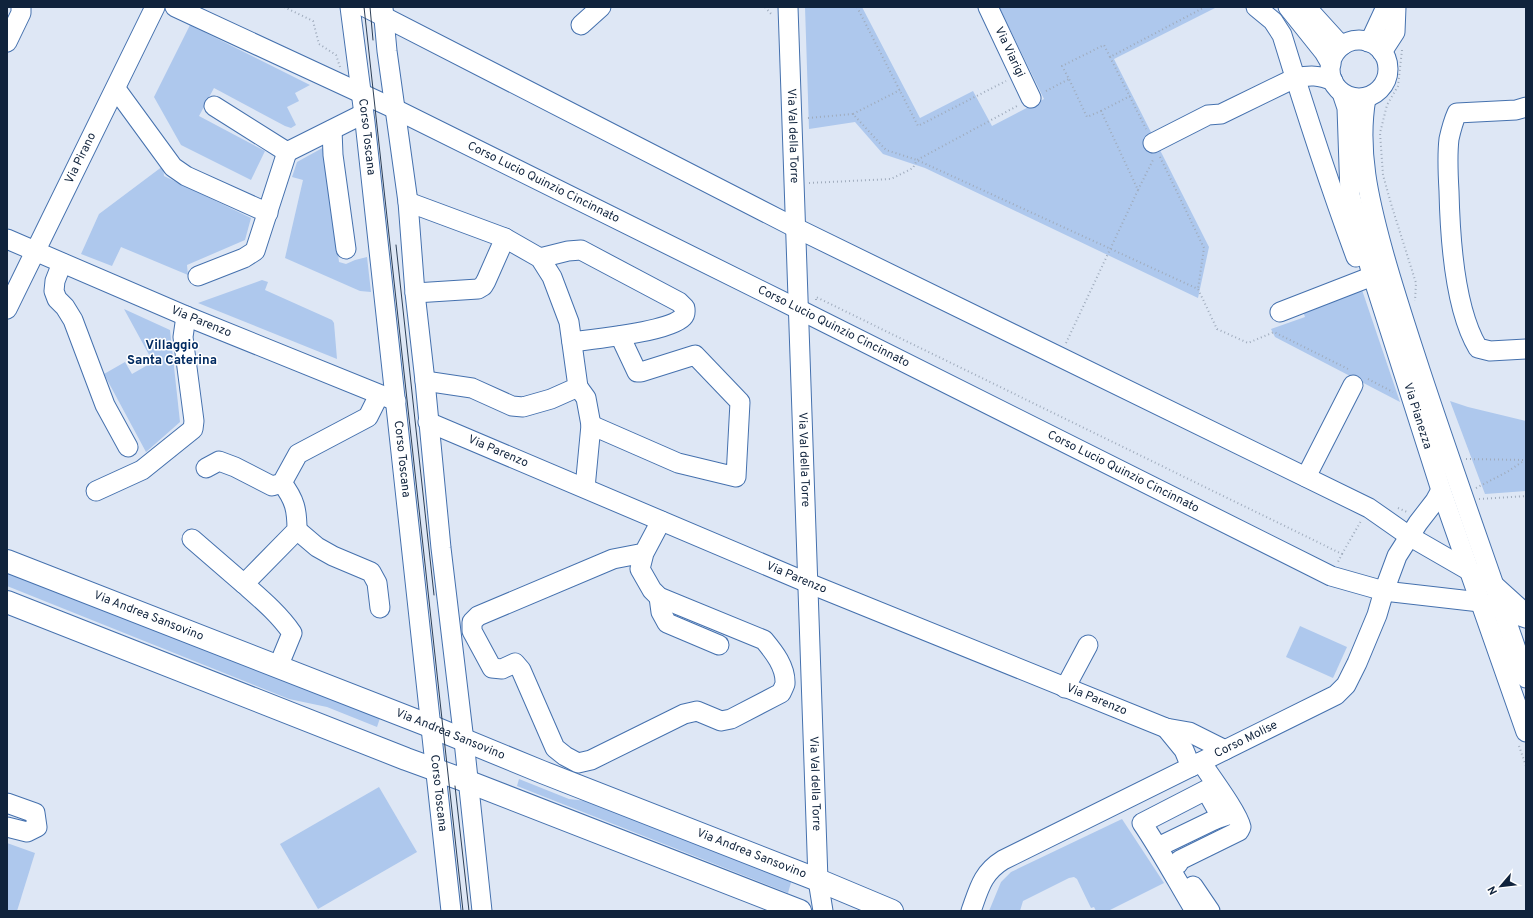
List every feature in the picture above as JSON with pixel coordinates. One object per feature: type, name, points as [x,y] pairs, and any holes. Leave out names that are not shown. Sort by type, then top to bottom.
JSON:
[{"type":"main road","name":"Via Andrea Sansovino","points":[[7,561],[430,726],[464,741],[818,880],[892,911]]},
{"type":"main road","points":[[7,602],[800,911]]},
{"type":"street","points":[[7,42],[21,13],[21,7]]},
{"type":"street","name":"Via Pirano","points":[[7,310],[156,7]]},
{"type":"street","name":"Corso Lucio Quinzio Cincinnato","points":[[175,7],[395,109],[798,308],[1331,576],[1384,591],[1480,602],[1526,618]]},
{"type":"street","name":"Corso Toscana","points":[[350,7],[363,114],[387,398],[436,770],[451,911]]},
{"type":"street","points":[[365,7],[383,12],[796,228],[1369,508],[1409,536],[1494,586],[1526,614]]},
{"type":"street","points":[[581,25],[601,7]]},
{"type":"street","name":"Via Val della Torre","points":[[788,7],[818,880],[824,911]]},
{"type":"street","name":"Via Viarigi","points":[[988,7],[1031,98]]},
{"type":"street","points":[[1256,7],[1272,21],[1282,35],[1329,185],[1375,275],[1280,312]]},
{"type":"street","name":"Via Pianezza","points":[[1288,7],[1324,52],[1347,108],[1350,195],[1441,490],[1480,602],[1520,694],[1526,732]]},
{"type":"street","points":[[1306,7],[1336,40],[1343,45]]},
{"type":"street","points":[[1155,147],[1208,115],[1221,114],[1295,78],[1308,75],[1335,79],[1354,98],[1366,98],[1376,93],[1383,86],[1387,78],[1388,69],[1386,60],[1375,47],[1373,35],[1386,7]]},
{"type":"street","points":[[1375,47],[1395,32],[1396,7]]},
{"type":"street","points":[[383,12],[408,202],[415,293],[441,548],[469,782],[482,911]]},
{"type":"street","points":[[1335,79],[1333,57],[1343,45],[1355,41],[1375,47]]},
{"type":"street","points":[[116,89],[173,167],[186,176],[268,213]]},
{"type":"street","name":"Via Pianezza","points":[[1366,98],[1362,129],[1368,189],[1372,212],[1375,275],[1450,460],[1477,532],[1502,609],[1524,666]]},
{"type":"street","points":[[214,106],[287,152]]},
{"type":"street","points":[[1526,106],[1516,110],[1457,113],[1452,124],[1449,140],[1448,168],[1453,255],[1461,300],[1471,336],[1478,348],[1490,351],[1526,349]]},
{"type":"street","points":[[198,276],[244,258],[255,251],[287,152],[363,114]]},
{"type":"street","points":[[332,130],[333,155],[346,249]]},
{"type":"street","points":[[408,202],[505,238],[540,258],[552,277],[569,322],[578,387],[586,398],[590,425],[585,488]]},
{"type":"street","points":[[415,293],[478,289],[483,286],[505,238]]},
{"type":"street","name":"Via Parenzo","points":[[7,240],[186,316],[387,398]]},
{"type":"street","points":[[540,258],[568,251],[581,250],[679,302],[685,308],[685,314],[683,317],[674,324],[620,336],[572,342]]},
{"type":"street","points":[[62,263],[55,281],[54,292],[57,299],[66,308],[73,320],[105,404],[128,447]]},
{"type":"street","points":[[96,491],[142,470],[193,429],[194,421],[183,337],[186,316]]},
{"type":"street","points":[[590,425],[678,463],[736,477],[740,402],[695,355],[637,372],[620,336]]},
{"type":"street","points":[[1306,477],[1356,378]]},
{"type":"street","points":[[425,381],[472,388],[512,406],[523,407],[551,399],[578,387]]},
{"type":"street","points":[[206,468],[219,461],[235,467],[272,486],[282,483],[298,454],[368,417],[387,398]]},
{"type":"street","name":"Via Parenzo","points":[[428,422],[808,583],[1166,728],[1189,732],[1225,750]]},
{"type":"street","points":[[244,584],[297,530],[297,514],[292,495],[282,483]]},
{"type":"street","name":"Corso Molise","points":[[971,911],[983,879],[994,865],[1336,695],[1346,685],[1377,614],[1384,591],[1398,556],[1409,536],[1441,490]]},
{"type":"street","points":[[644,553],[613,559],[478,616],[472,622],[472,631],[492,668],[502,669],[515,663],[521,670],[555,748],[565,756],[578,763],[591,760],[684,714],[697,711],[721,721],[731,719],[781,693],[785,684],[776,654],[764,640],[659,597],[652,590],[640,569],[644,553],[661,521]]},
{"type":"street","points":[[297,530],[317,547],[333,556],[371,572],[377,583],[380,608]]},
{"type":"street","points":[[192,539],[263,601],[285,623],[292,633],[278,667]]},
{"type":"street","points":[[659,597],[661,612],[667,623],[719,645]]},
{"type":"street","points":[[1065,688],[1088,645]]},
{"type":"street","name":"Via Parenzo","points":[[1166,728],[1234,813],[1241,827],[1239,831],[1180,860],[1167,856]]},
{"type":"street","points":[[1210,911],[1142,822],[1206,790],[1219,813],[1216,818]]},
{"type":"street","points":[[7,802],[35,813],[37,827],[28,832],[7,827]]},
{"type":"street","points":[[1167,856],[1216,818],[1234,813]]},
{"type":"street","points":[[1167,856],[1171,871],[1195,911]]},
{"type":"path","points":[[857,7],[918,126],[1019,74]]},
{"type":"path","points":[[1110,57],[1204,7]]},
{"type":"path","points":[[1395,32],[1403,40],[1401,71],[1398,86],[1387,104],[1380,133],[1383,175],[1416,283],[1414,302]]},
{"type":"path","points":[[1130,96],[1087,117],[1062,66],[1104,45],[1130,96],[1204,248],[1198,289],[1217,329],[1248,343],[1274,332],[1356,378],[1413,402]]},
{"type":"path","points":[[794,184],[891,179],[913,168],[917,160],[1069,79]]},
{"type":"path","points":[[792,120],[853,114],[900,90]]},
{"type":"path","points":[[1101,111],[1138,190]]},
{"type":"path","points":[[853,114],[886,150],[917,160],[1198,289]]},
{"type":"path","points":[[1060,357],[1138,190],[1155,147]]},
{"type":"path","points":[[1450,460],[1525,461]]},
{"type":"path","points":[[1476,488],[1525,461]]},
{"type":"path","points":[[1479,499],[1526,496]]},
{"type":"path","points":[[1342,554],[1353,535]]},
{"type":"shaded area","points":[[805,7],[862,7],[920,118],[973,91],[992,126],[1044,99],[999,7],[1217,7],[1114,59],[1209,247],[1198,298],[925,168],[883,154],[855,122],[809,129]]},
{"type":"shaded area","points":[[190,25],[310,85],[295,93],[299,101],[287,107],[296,125],[291,128],[214,88],[199,116],[265,151],[251,180],[181,145],[154,97]]},
{"type":"shaded area","points":[[326,146],[339,262],[346,264],[367,257],[371,292],[360,291],[285,258],[303,180],[292,177],[297,162]]},
{"type":"shaded area","points":[[163,166],[164,176],[251,218],[245,240],[187,265],[188,275],[121,247],[112,266],[81,254],[99,214]]},
{"type":"shaded area","points":[[262,280],[268,282],[265,290],[332,320],[334,323],[337,359],[198,303]]},
{"type":"shaded area","points":[[1361,287],[1400,402],[1275,337],[1271,329],[1305,317],[1302,309]]},
{"type":"shaded area","points":[[124,309],[170,330],[180,422],[146,452],[104,374],[125,362],[132,374],[153,362]]},
{"type":"shaded area","points":[[1450,401],[1468,407],[1526,421],[1526,491],[1485,494]]},
{"type":"shaded area","points":[[7,573],[380,718],[377,727],[327,707],[289,699],[7,586]]},
{"type":"shaded area","points":[[1300,626],[1347,647],[1333,678],[1286,657]]},
{"type":"shaded area","points":[[519,779],[569,799],[595,802],[792,879],[788,893],[517,786]]},
{"type":"shaded area","points":[[379,787],[417,852],[318,909],[280,844]]},
{"type":"shaded area","points":[[1122,819],[1164,883],[1108,911],[1096,911],[1094,907],[1091,908],[1077,879],[1074,877],[1069,878],[1023,901],[1020,911],[989,911],[1001,882],[1011,872]]},
{"type":"shaded area","points":[[7,843],[35,853],[17,911],[7,911]]},
{"type":"tram line","points":[[364,7],[463,911]]},
{"type":"tram line","points":[[370,7],[373,40]]},
{"type":"tram line","points":[[396,245],[434,595]]},
{"type":"tram line","points":[[455,786],[469,911]]},
{"type":"district","name":"Villaggio Santa Caterina","points":[[172,354]]}]
